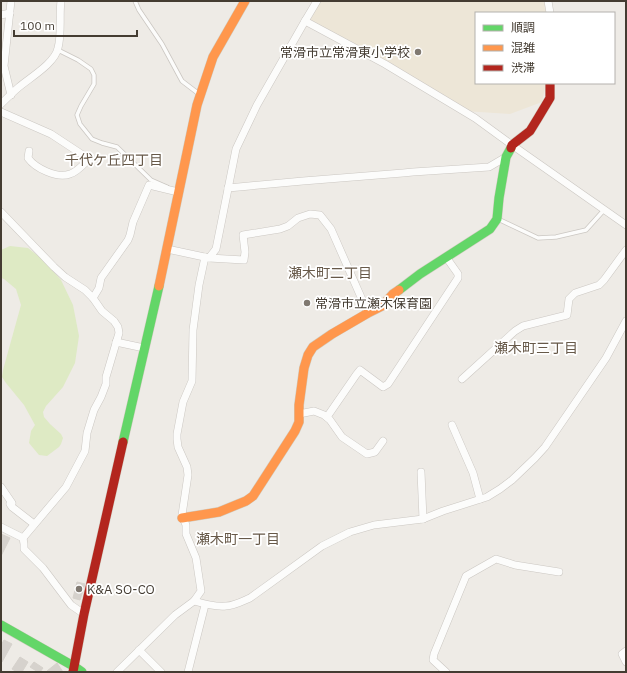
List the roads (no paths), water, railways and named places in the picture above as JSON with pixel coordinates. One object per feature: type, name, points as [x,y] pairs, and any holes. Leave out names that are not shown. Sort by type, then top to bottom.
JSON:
[{"type":"street","points":[[11,1],[2,66],[11,95]]},
{"type":"street","points":[[1,104],[51,61],[58,50],[61,1]]},
{"type":"street","points":[[1,625],[76,670],[84,614],[167,249],[175,191],[200,94],[213,57],[245,1]]},
{"type":"street","points":[[117,672],[175,615],[194,601],[201,591],[196,558],[186,534],[186,526],[182,518],[188,475],[187,467],[178,447],[177,434],[183,402],[192,381],[193,330],[199,285],[207,258],[216,249],[236,149],[257,105],[317,1]]},
{"type":"street","points":[[548,1],[550,12]]},
{"type":"street","points":[[1,15],[10,13]]},
{"type":"street","points":[[305,21],[360,50],[464,111],[626,225]]},
{"type":"street","points":[[182,518],[219,512],[246,501],[254,496],[299,422],[304,368],[311,351],[318,343],[382,306],[393,294],[420,274],[490,229],[497,219],[506,157],[512,145],[530,131],[538,118],[550,98],[550,84]]},
{"type":"street","points":[[1,112],[51,134],[89,159],[71,174],[63,176],[35,166],[28,158],[29,151]]},
{"type":"street","points":[[228,188],[489,166],[506,157]]},
{"type":"street","points":[[92,298],[98,288],[101,278],[128,240],[132,222],[142,204],[149,185],[175,191]]},
{"type":"street","points":[[1,212],[54,267],[65,277],[85,290],[102,311],[114,321],[118,327],[119,333],[106,377],[106,384],[94,410],[87,433],[85,450],[66,487],[22,538]]},
{"type":"street","points":[[167,249],[207,258],[244,260],[245,252],[243,235],[280,229],[288,226],[298,218],[310,214],[320,216],[331,229],[368,313]]},
{"type":"street","points":[[462,379],[515,331],[523,326],[567,315],[569,299],[575,293],[599,285],[626,250]]},
{"type":"street","points":[[328,417],[360,370],[383,387],[388,384],[458,278],[458,274],[446,257]]},
{"type":"street","points":[[194,601],[205,604],[226,606],[238,603],[250,598],[322,546],[350,532],[374,525],[423,519],[443,510],[487,497],[500,489],[512,480],[545,447],[606,358],[626,321]]},
{"type":"street","points":[[116,342],[144,348]]},
{"type":"street","points":[[299,414],[314,411],[328,417],[342,437],[367,454],[375,452],[383,441]]},
{"type":"street","points":[[452,425],[473,473],[480,499]]},
{"type":"street","points":[[421,472],[423,519]]},
{"type":"street","points":[[1,487],[12,503],[10,504],[12,507],[34,524]]},
{"type":"street","points":[[1,527],[22,538],[24,549],[43,568],[71,605],[84,614]]},
{"type":"street","points":[[446,672],[433,660],[434,654],[466,576],[496,559],[516,565],[559,572]]},
{"type":"street","points":[[188,672],[205,604]]},
{"type":"street","points":[[139,650],[161,672]]},
{"type":"street","points":[[626,651],[622,654],[626,662]]},
{"type":"lane","points":[[135,1],[139,10],[162,44],[182,81],[200,94]]},
{"type":"lane","points":[[58,50],[78,60],[91,69],[94,75],[94,84],[77,115],[80,124],[92,139],[117,147],[151,180],[175,191]]},
{"type":"lane","points":[[497,219],[538,238],[556,237],[586,230],[604,210]]},
{"type":"place","name":"常滑市立常滑東小学校","points":[[418,52]]},
{"type":"place","name":"常滑市立瀬木保育園","points":[[307,303]]},
{"type":"place","name":"K&A SO-CO","points":[[79,589]]},
{"type":"district","name":"千代ケ丘四丁目","points":[[114,160]]},
{"type":"district","name":"瀬木町二丁目","points":[[330,273]]},
{"type":"district","name":"瀬木町三丁目","points":[[536,348]]},
{"type":"district","name":"瀬木町一丁目","points":[[238,539]]}]
